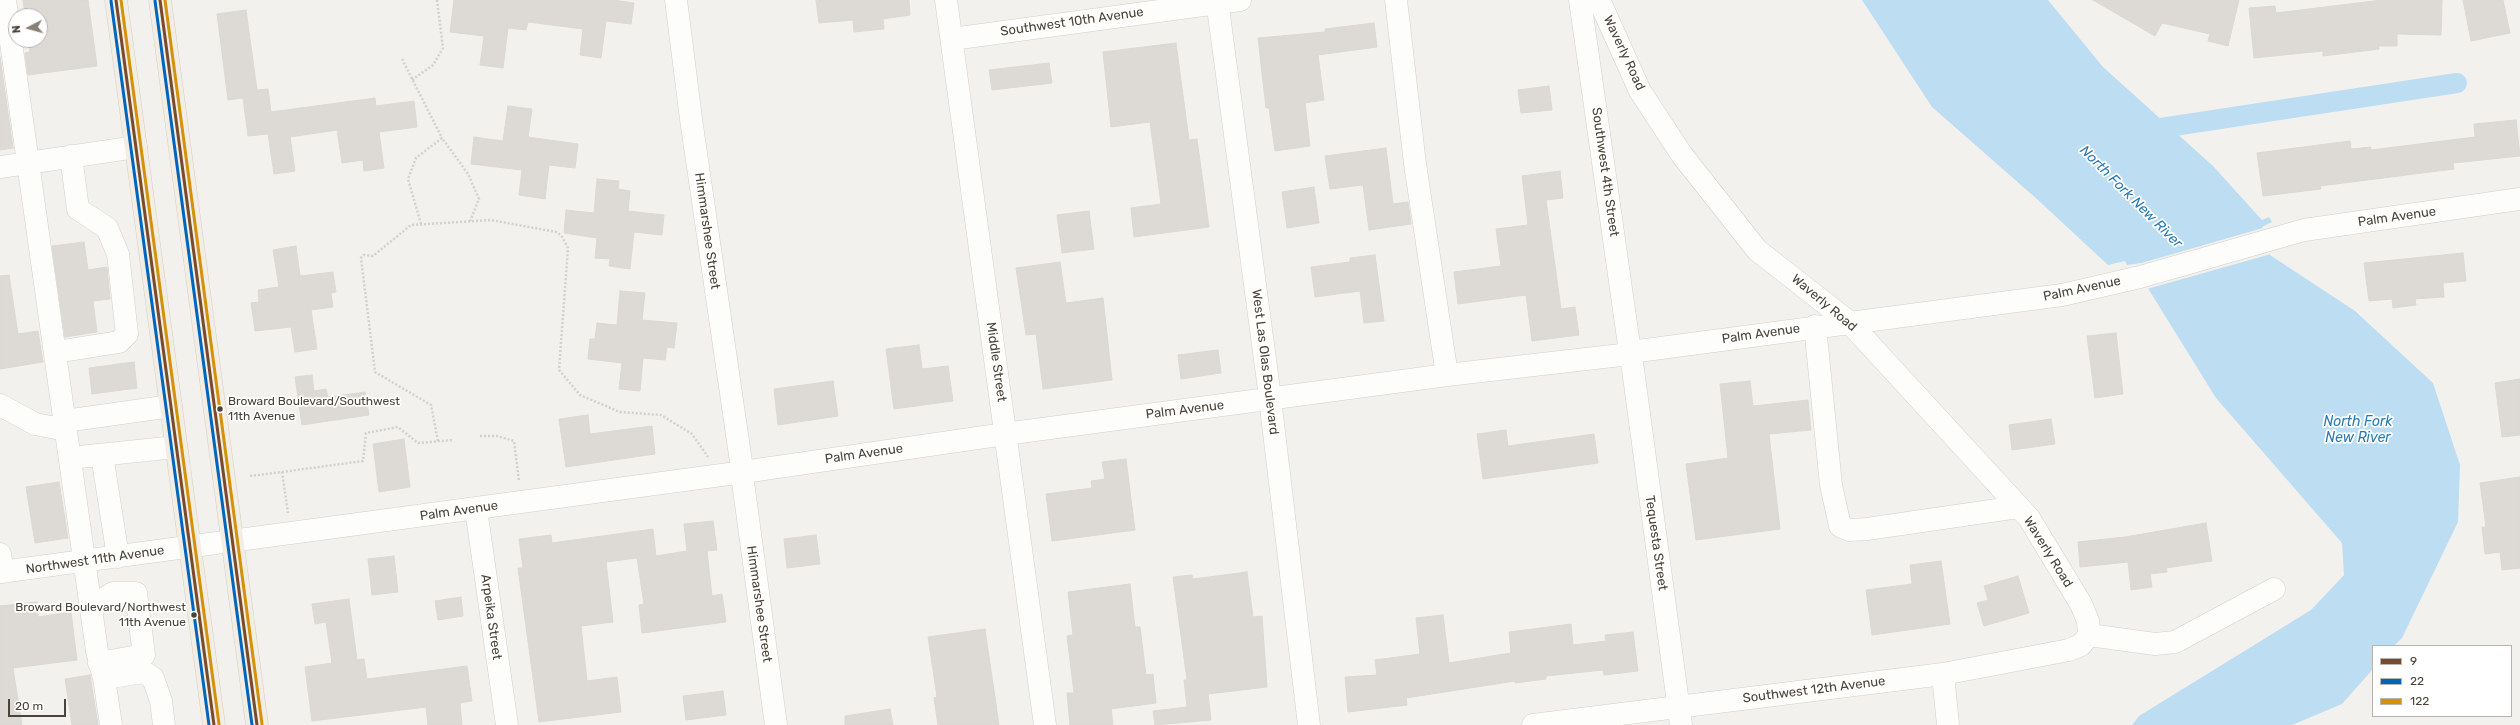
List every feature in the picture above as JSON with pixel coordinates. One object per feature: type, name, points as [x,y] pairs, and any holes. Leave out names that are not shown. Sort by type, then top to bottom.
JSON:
[{"type":"main road","points":[[116,0],[214,725]]},
{"type":"main road","points":[[160,0],[257,725]]},
{"type":"street","points":[[5,0],[56,352],[84,562],[111,725]]},
{"type":"street","name":"Himmarshee Street","points":[[676,0],[691,119],[776,725]]},
{"type":"street","name":"Middle Street","points":[[946,0],[1045,725]]},
{"type":"street","name":"Southwest 10th Avenue","points":[[952,38],[1240,0]]},
{"type":"street","points":[[1396,0],[1415,164],[1447,375]]},
{"type":"street","name":"Southwest 4th Street","points":[[1580,0],[1630,353]]},
{"type":"street","name":"Waverly Road","points":[[1599,0],[1640,91],[1682,155],[1757,250],[1849,322],[2018,507],[2038,532],[2081,604],[2088,621],[2089,635]]},
{"type":"street","name":"West Las Olas Boulevard","points":[[1217,2],[1270,399],[1309,725]]},
{"type":"street","points":[[0,167],[136,147]]},
{"type":"street","points":[[56,352],[119,342],[126,334],[118,254],[107,228],[78,210],[72,156]]},
{"type":"street","name":"Palm Avenue","points":[[190,547],[476,509],[1005,434],[1447,375],[1630,353],[1815,326],[2062,295],[2140,277],[2304,230],[2520,199]]},
{"type":"street","points":[[1815,326],[1830,485],[1840,526],[1849,530],[1867,529],[2018,507]]},
{"type":"street","name":"Tequesta Street","points":[[1630,353],[1679,716]]},
{"type":"street","points":[[0,405],[35,424],[65,426],[171,406]]},
{"type":"street","points":[[70,458],[176,447]]},
{"type":"street","points":[[102,455],[118,557]]},
{"type":"street","name":"Arpeika Street","points":[[476,509],[507,725]]},
{"type":"street","name":"Northwest 11th Avenue","points":[[1,566],[84,562],[190,547]]},
{"type":"street","points":[[2089,635],[2155,644],[2175,642],[2274,589]]},
{"type":"street","points":[[91,607],[113,593],[136,593],[144,655],[102,671]]},
{"type":"street","name":"Southwest 12th Avenue","points":[[1533,725],[1679,716],[1943,674],[2069,650],[2081,645],[2089,635]]},
{"type":"street","points":[[102,671],[144,672],[153,678],[161,701],[164,725]]},
{"type":"street","points":[[1943,674],[1948,725]]},
{"type":"path","points":[[412,80],[433,65],[443,48],[437,0]]},
{"type":"path","points":[[402,59],[442,138],[468,174],[479,199],[470,221]]},
{"type":"path","points":[[421,224],[408,179],[416,158],[442,138]]},
{"type":"path","points":[[438,441],[431,405],[375,372],[361,258],[364,255],[373,256],[411,225],[491,220],[561,235],[568,248],[559,370],[580,396],[620,412],[661,415],[692,434],[708,458]]},
{"type":"path","points":[[250,476],[363,461],[366,434],[398,427],[418,444],[453,440]]},
{"type":"path","points":[[480,436],[497,436],[514,441],[520,483]]},
{"type":"path","points":[[282,472],[288,513]]},
{"type":"water","name":"North Fork New River","points":[[1862,0],[2048,0],[2103,67],[2213,166],[2262,220],[2269,217],[2272,222],[2262,227],[2270,255],[2355,311],[2433,383],[2460,465],[2458,522],[2402,638],[2395,645],[2372,645],[2372,670],[2342,704],[2292,725],[2132,725],[2139,716],[2311,610],[2344,575],[2342,543],[2216,398],[2149,290],[2141,263],[2127,265],[2125,261],[2108,265],[2038,200],[1932,107]]},
{"type":"pier","points":[[2263,228],[2271,254],[2147,289],[2138,264]]},
{"type":"building","points":[[23,0],[88,0],[97,66],[28,75],[25,53],[30,52],[29,48],[48,48],[48,8],[24,8]]},
{"type":"building","points":[[454,0],[613,0],[634,3],[631,24],[606,21],[601,58],[580,55],[583,29],[528,22],[526,30],[508,28],[503,68],[480,65],[484,36],[450,32]]},
{"type":"building","points":[[816,0],[909,0],[910,15],[883,19],[884,29],[854,32],[853,20],[819,23]]},
{"type":"building","points":[[2093,0],[2239,0],[2228,46],[2208,41],[2210,34],[2162,23],[2155,36]]},
{"type":"building","points":[[2382,0],[2442,0],[2441,35],[2397,34],[2397,46],[2378,46],[2379,49],[2323,56],[2323,51],[2254,58],[2249,8],[2275,6],[2276,13]]},
{"type":"building","points":[[2463,0],[2503,0],[2510,33],[2471,41]]},
{"type":"building","points":[[246,10],[257,90],[268,89],[271,112],[375,98],[376,106],[414,101],[417,127],[379,132],[384,168],[364,171],[363,160],[342,163],[337,130],[290,137],[295,171],[274,174],[268,134],[248,136],[243,98],[228,100],[217,14]]},
{"type":"building","points":[[1374,23],[1377,47],[1318,55],[1324,100],[1305,103],[1310,146],[1275,151],[1269,108],[1266,108],[1258,38],[1325,32],[1325,29]]},
{"type":"building","points":[[1176,43],[1189,140],[1197,139],[1209,227],[1134,237],[1131,208],[1161,204],[1150,122],[1111,127],[1103,52]]},
{"type":"building","points":[[0,57],[13,148],[0,150]]},
{"type":"building","points":[[1049,63],[1052,83],[992,90],[989,70]]},
{"type":"building","points":[[1549,86],[1552,110],[1521,113],[1518,90]]},
{"type":"building","points":[[508,106],[532,109],[528,137],[578,144],[575,168],[549,165],[545,199],[519,195],[522,170],[471,164],[474,137],[503,141]]},
{"type":"building","points":[[2516,120],[2520,156],[2453,163],[2454,169],[2320,186],[2321,189],[2263,196],[2257,153],[2350,141],[2351,149],[2371,147],[2371,150],[2475,137],[2474,124]]},
{"type":"building","points":[[1386,148],[1393,204],[1408,202],[1411,224],[1369,230],[1363,185],[1330,189],[1325,156]]},
{"type":"building","points":[[1560,171],[1563,198],[1546,200],[1561,309],[1575,307],[1579,335],[1532,341],[1526,295],[1458,304],[1454,272],[1501,266],[1496,229],[1528,225],[1522,176]]},
{"type":"building","points":[[597,179],[619,181],[618,189],[630,191],[628,211],[664,215],[662,235],[634,232],[630,269],[609,266],[610,259],[595,258],[597,238],[564,233],[566,210],[594,213]]},
{"type":"building","points":[[1314,187],[1319,223],[1287,228],[1282,192]]},
{"type":"building","points":[[1089,211],[1094,249],[1062,253],[1057,215]]},
{"type":"building","points":[[84,242],[88,270],[107,267],[110,299],[93,301],[97,332],[65,337],[52,246]]},
{"type":"building","points":[[296,246],[300,276],[333,272],[336,292],[331,293],[333,307],[311,310],[317,349],[295,352],[291,327],[255,331],[251,303],[259,302],[258,290],[279,287],[273,250]]},
{"type":"building","points":[[2463,253],[2466,281],[2443,283],[2444,297],[2415,299],[2416,305],[2393,308],[2392,299],[2369,301],[2364,263]]},
{"type":"building","points":[[1375,255],[1384,321],[1364,323],[1360,291],[1315,297],[1311,267],[1350,262],[1350,258]]},
{"type":"building","points":[[1060,262],[1066,303],[1103,298],[1112,380],[1043,389],[1036,334],[1026,335],[1016,268]]},
{"type":"building","points":[[9,275],[18,334],[38,331],[43,362],[0,369],[0,276]]},
{"type":"building","points":[[620,291],[645,293],[642,320],[677,323],[674,348],[667,347],[665,360],[643,358],[640,391],[619,389],[622,363],[588,359],[590,339],[595,339],[597,323],[617,325]]},
{"type":"building","points":[[2116,333],[2123,394],[2095,398],[2087,336]]},
{"type":"building","points":[[919,345],[922,369],[948,366],[953,401],[894,409],[886,349]]},
{"type":"building","points":[[1218,350],[1221,373],[1181,379],[1178,355]]},
{"type":"building","points":[[134,362],[137,388],[92,394],[89,368]]},
{"type":"building","points":[[312,375],[314,391],[326,389],[328,397],[365,392],[369,415],[302,425],[295,377]]},
{"type":"building","points":[[2520,379],[2520,435],[2502,437],[2495,383]]},
{"type":"building","points":[[833,381],[838,416],[778,425],[774,389]]},
{"type":"building","points":[[1750,381],[1753,406],[1808,400],[1811,430],[1769,434],[1780,529],[1696,540],[1686,464],[1728,458],[1720,384]]},
{"type":"building","points":[[588,415],[590,434],[652,426],[655,454],[566,467],[559,419]]},
{"type":"building","points":[[2051,419],[2055,444],[2012,450],[2009,425]]},
{"type":"building","points":[[1506,430],[1508,446],[1594,434],[1598,463],[1483,479],[1477,434]]},
{"type":"building","points":[[404,439],[410,487],[379,492],[373,444]]},
{"type":"building","points":[[1126,459],[1135,530],[1052,541],[1046,494],[1092,488],[1091,481],[1105,479],[1102,462]]},
{"type":"building","points":[[2520,477],[2520,568],[2502,570],[2500,552],[2485,554],[2482,527],[2486,527],[2480,483]]},
{"type":"building","points":[[59,482],[68,538],[35,543],[26,487]]},
{"type":"building","points":[[713,521],[717,550],[707,551],[712,596],[722,594],[726,622],[642,633],[639,605],[644,604],[637,558],[606,562],[613,622],[581,626],[587,681],[617,677],[621,712],[539,722],[518,568],[523,568],[519,539],[551,535],[552,543],[653,529],[656,556],[687,551],[684,524]]},
{"type":"building","points":[[2206,523],[2212,561],[2166,568],[2167,572],[2150,574],[2152,587],[2131,590],[2128,562],[2080,567],[2078,542],[2125,537]]},
{"type":"building","points":[[816,535],[820,564],[787,568],[784,539]]},
{"type":"building","points":[[394,556],[398,592],[372,595],[368,559]]},
{"type":"building","points":[[1941,561],[1950,624],[1872,635],[1866,590],[1912,584],[1910,565]]},
{"type":"building","points":[[1247,572],[1253,617],[1262,616],[1267,687],[1208,694],[1211,720],[1155,725],[1153,711],[1187,707],[1184,680],[1187,680],[1173,577],[1192,575],[1193,579]]},
{"type":"building","points":[[2018,576],[2029,613],[1984,626],[1977,603],[1988,600],[1984,586]]},
{"type":"building","points":[[1130,584],[1135,627],[1140,627],[1146,675],[1153,674],[1156,703],[1111,709],[1113,725],[1070,725],[1067,693],[1074,693],[1067,636],[1073,635],[1068,592]]},
{"type":"building","points":[[461,597],[463,616],[438,620],[435,601]]},
{"type":"building","points":[[349,599],[357,660],[364,659],[367,679],[467,666],[472,701],[460,703],[462,725],[428,725],[426,707],[312,721],[305,667],[332,663],[326,622],[315,624],[312,604]]},
{"type":"building","points":[[37,602],[38,617],[71,612],[77,660],[13,668],[22,725],[0,725],[0,606]]},
{"type":"building","points":[[1443,615],[1449,663],[1511,653],[1509,632],[1571,624],[1573,645],[1606,641],[1605,635],[1633,632],[1638,671],[1604,675],[1603,670],[1546,676],[1546,679],[1515,683],[1515,681],[1406,698],[1407,705],[1348,712],[1345,677],[1377,675],[1375,660],[1420,654],[1416,618]]},
{"type":"building","points":[[985,629],[999,725],[938,725],[934,698],[937,697],[928,637]]},
{"type":"building","points":[[90,675],[98,725],[72,725],[65,679]]},
{"type":"building","points":[[723,691],[726,715],[686,720],[683,696]]},
{"type":"building","points":[[890,709],[893,725],[845,725],[845,716]]},
{"type":"waterway","points":[[2141,131],[2457,83]]},
{"type":"transit line","name":"9","points":[[116,0],[214,725]]},
{"type":"transit line","name":"122","points":[[121,0],[219,724]]},
{"type":"transit line","name":"9","points":[[160,0],[257,725]]},
{"type":"transit line","name":"122","points":[[165,0],[262,724]]},
{"type":"transit line","name":"22","points":[[111,1],[209,725]]},
{"type":"transit line","name":"22","points":[[155,1],[252,725]]},
{"type":"place","name":"Broward Boulevard/Southwest 11th Avenue","points":[[220,409]]},
{"type":"place","name":"Broward Boulevard/Northwest 11th Avenue","points":[[194,615]]}]
